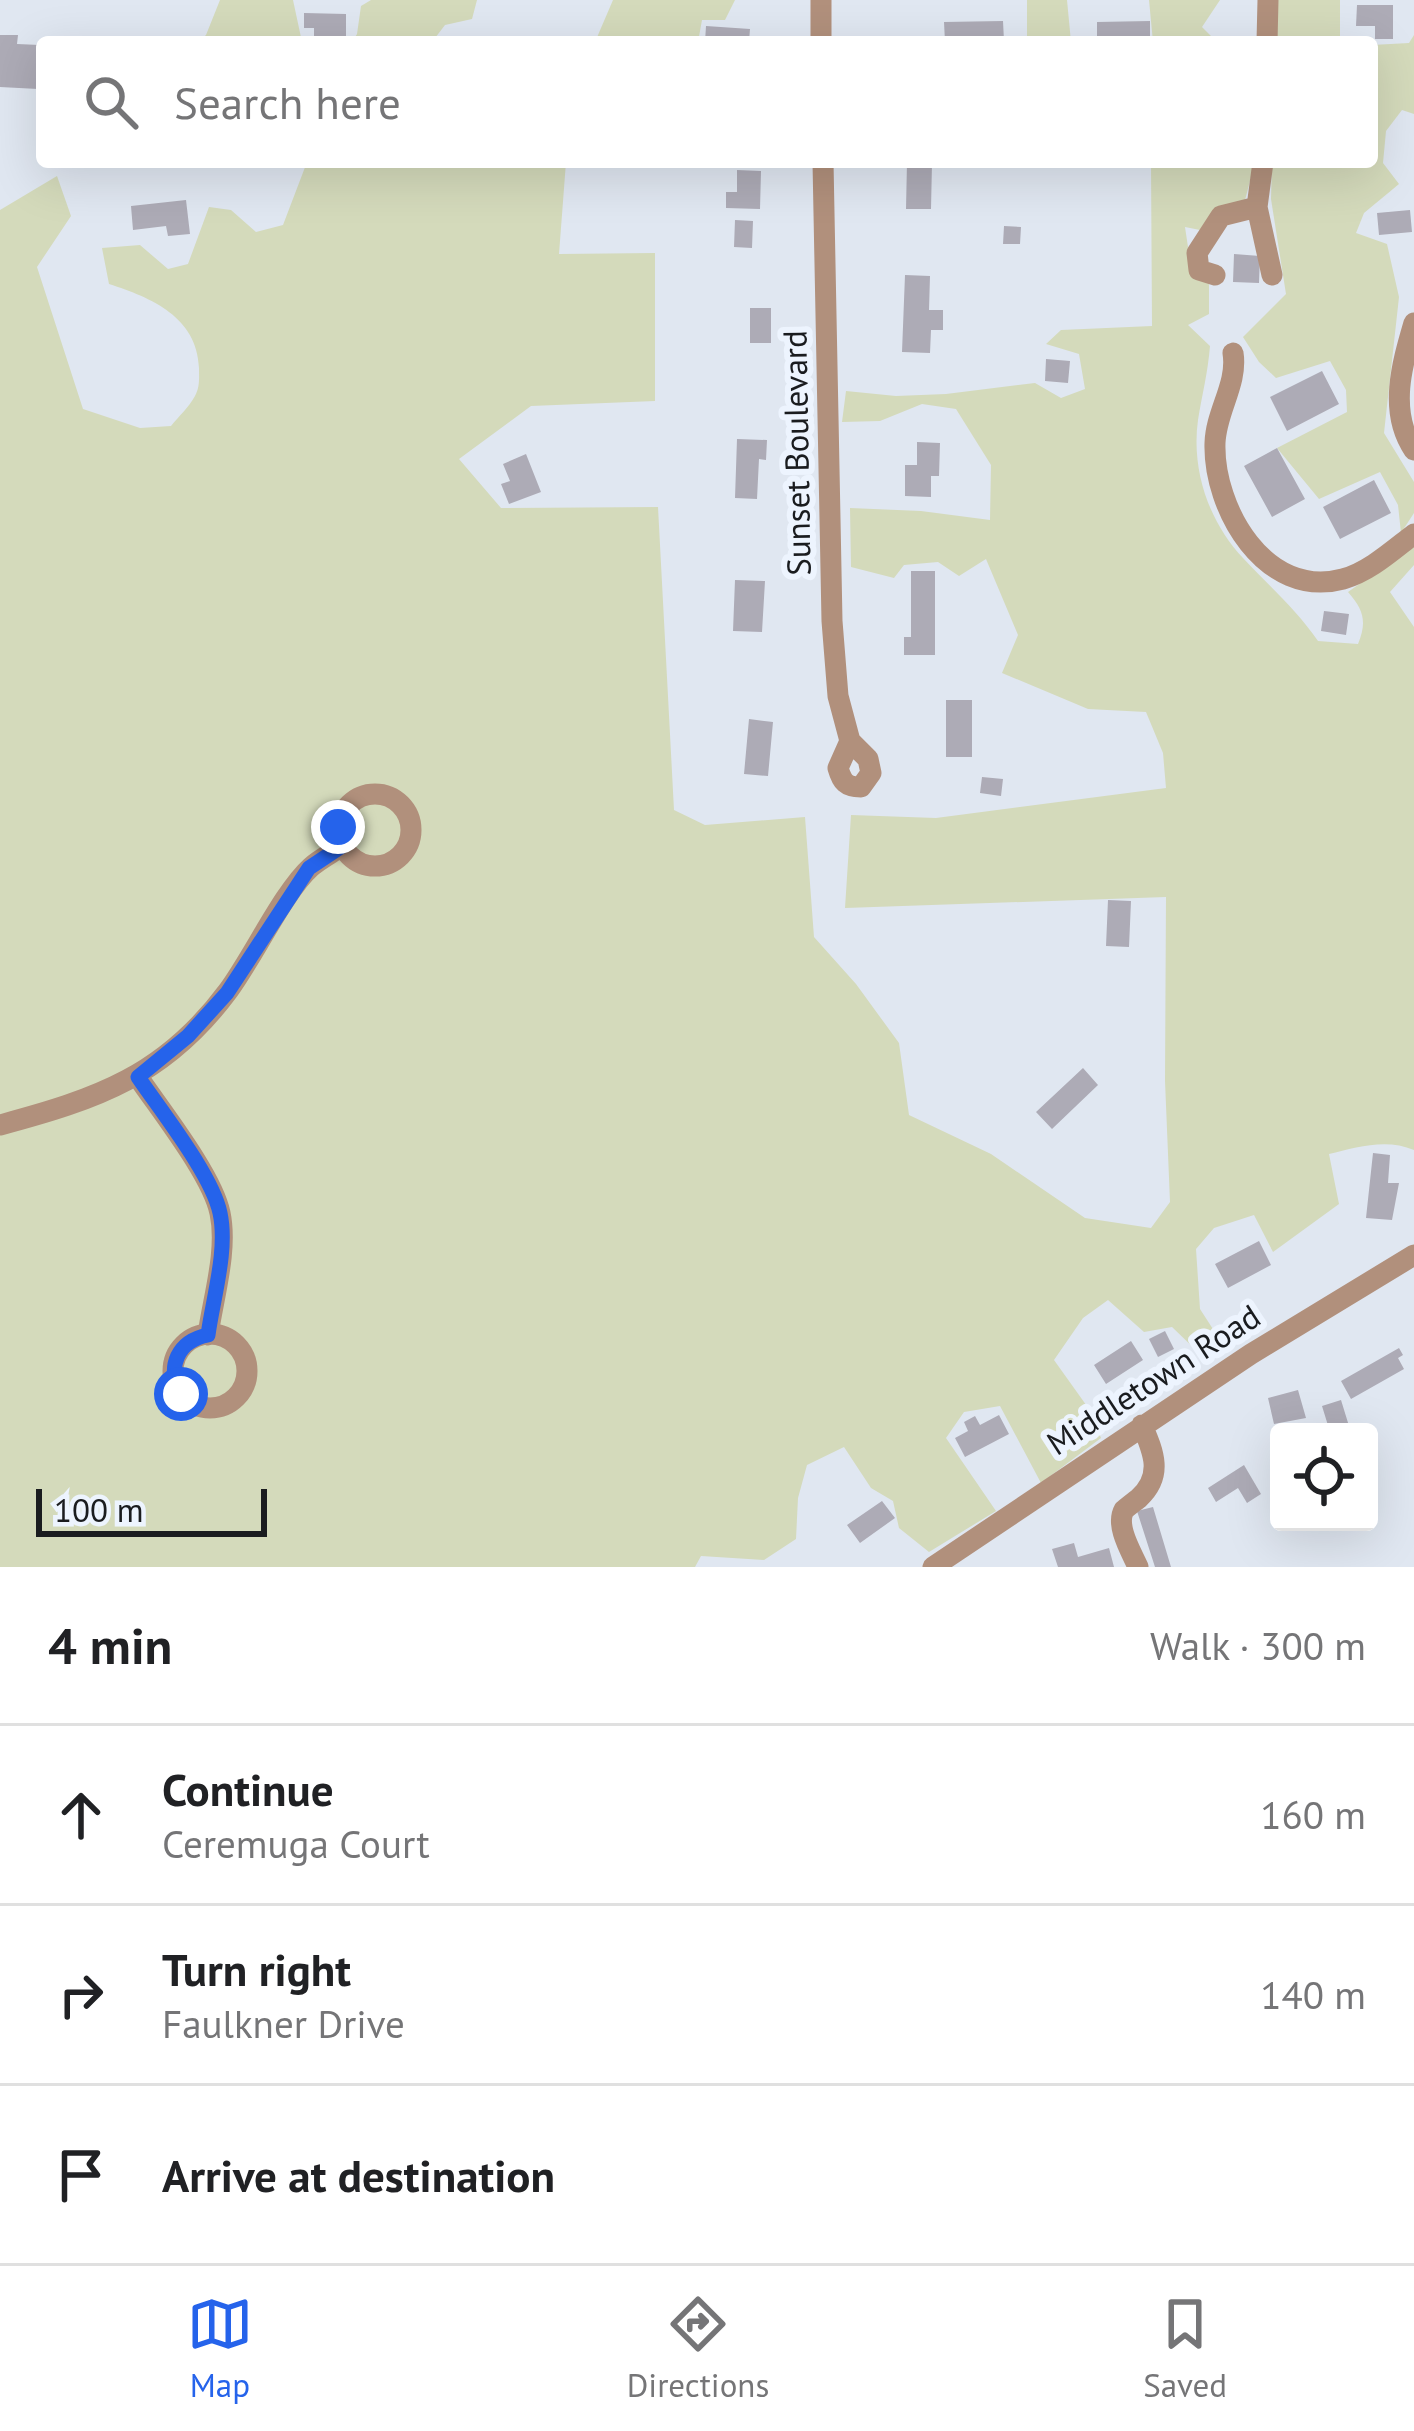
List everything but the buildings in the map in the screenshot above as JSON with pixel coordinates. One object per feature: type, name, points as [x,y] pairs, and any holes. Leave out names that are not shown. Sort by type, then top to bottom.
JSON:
[{"type":"street","points":[[820,0],[821,36]]},
{"type":"street","points":[[1267,36],[1268,0]]},
{"type":"street","name":"Sunset Boulevard","points":[[823,168],[832,621],[838,696],[850,741]]},
{"type":"street","points":[[1262,168],[1257,207],[1272,275]]},
{"type":"street","points":[[1215,275],[1199,270],[1197,253],[1207,233],[1221,216],[1257,207]]},
{"type":"street","points":[[1414,323],[1402,364],[1400,400],[1402,425],[1414,450]]},
{"type":"street","points":[[1233,352],[1236,370],[1217,422],[1215,465],[1227,512],[1249,544],[1289,573],[1330,582],[1374,564],[1414,534]]},
{"type":"street","points":[[0,1125],[85,1102],[138,1077],[188,1036],[227,993],[309,868],[342,846]]},
{"type":"street","points":[[138,1077],[208,1185],[221,1214],[208,1335]]},
{"type":"street","name":"Middletown Road","points":[[933,1567],[1142,1425],[1414,1255]]},
{"type":"street","points":[[1138,1567],[1122,1518],[1124,1510],[1144,1494],[1156,1471],[1142,1425]]},
{"type":"green space","points":[[220,0],[293,0],[301,36],[205,36]]},
{"type":"green space","points":[[371,0],[477,0],[472,19],[445,25],[437,36],[356,36],[361,6]]},
{"type":"green space","points":[[613,0],[735,0],[725,20],[702,20],[699,36],[598,36]]},
{"type":"green space","points":[[1027,0],[1067,0],[1070,36],[1027,36]]},
{"type":"green space","points":[[1149,0],[1220,0],[1202,27],[1211,36],[1152,36]]},
{"type":"green space","points":[[1277,0],[1340,0],[1340,36],[1276,36]]},
{"type":"green space","points":[[1414,35],[1414,114],[1402,110],[1386,131],[1383,163],[1399,184],[1364,213],[1356,233],[1387,244],[1399,297],[1384,433],[1414,482],[1414,513],[1401,533],[1398,505],[1380,472],[1319,499],[1277,448],[1347,412],[1346,390],[1330,361],[1276,378],[1243,337],[1286,294],[1271,199],[1272,168],[1378,168],[1378,45],[1409,43]]},
{"type":"green space","points":[[305,168],[566,168],[559,254],[655,253],[655,401],[531,406],[459,459],[501,508],[658,507],[674,810],[705,825],[805,817],[814,937],[899,1043],[909,1115],[991,1154],[1085,1218],[1151,1228],[1170,1202],[1166,897],[845,908],[851,815],[936,818],[1166,788],[1163,753],[1146,712],[1088,709],[1002,673],[1018,635],[986,559],[959,576],[938,562],[904,565],[894,578],[851,567],[850,508],[990,520],[991,465],[956,409],[922,404],[880,421],[842,422],[846,391],[946,394],[1035,383],[1061,398],[1085,389],[1079,354],[1046,344],[1061,330],[1152,326],[1151,168],[1253,168],[1245,200],[1200,230],[1185,227],[1191,267],[1209,284],[1209,314],[1188,325],[1210,346],[1197,458],[1212,512],[1231,544],[1318,641],[1358,644],[1362,616],[1348,592],[1414,545],[1414,565],[1390,592],[1414,627],[1414,1150],[1382,1144],[1329,1154],[1339,1204],[1273,1252],[1254,1215],[1214,1228],[1196,1249],[1200,1309],[1220,1340],[1200,1354],[1172,1327],[1144,1332],[1108,1300],[1083,1318],[1054,1360],[1089,1409],[1101,1438],[1041,1483],[1000,1406],[964,1412],[946,1438],[996,1511],[929,1552],[899,1528],[893,1501],[871,1488],[844,1447],[807,1465],[798,1498],[796,1539],[764,1560],[701,1556],[695,1567],[0,1567],[0,210],[57,176],[71,216],[37,267],[83,409],[140,428],[171,426],[190,404],[199,375],[196,350],[190,335],[169,312],[109,284],[102,248],[140,245],[168,269],[188,264],[209,207],[231,210],[256,232],[283,225]]},
{"type":"route","points":[[181,1394],[174,1376],[176,1358],[187,1343],[208,1335],[221,1214],[208,1185],[138,1077],[188,1036],[227,993],[309,868],[342,846],[338,827]]}]
